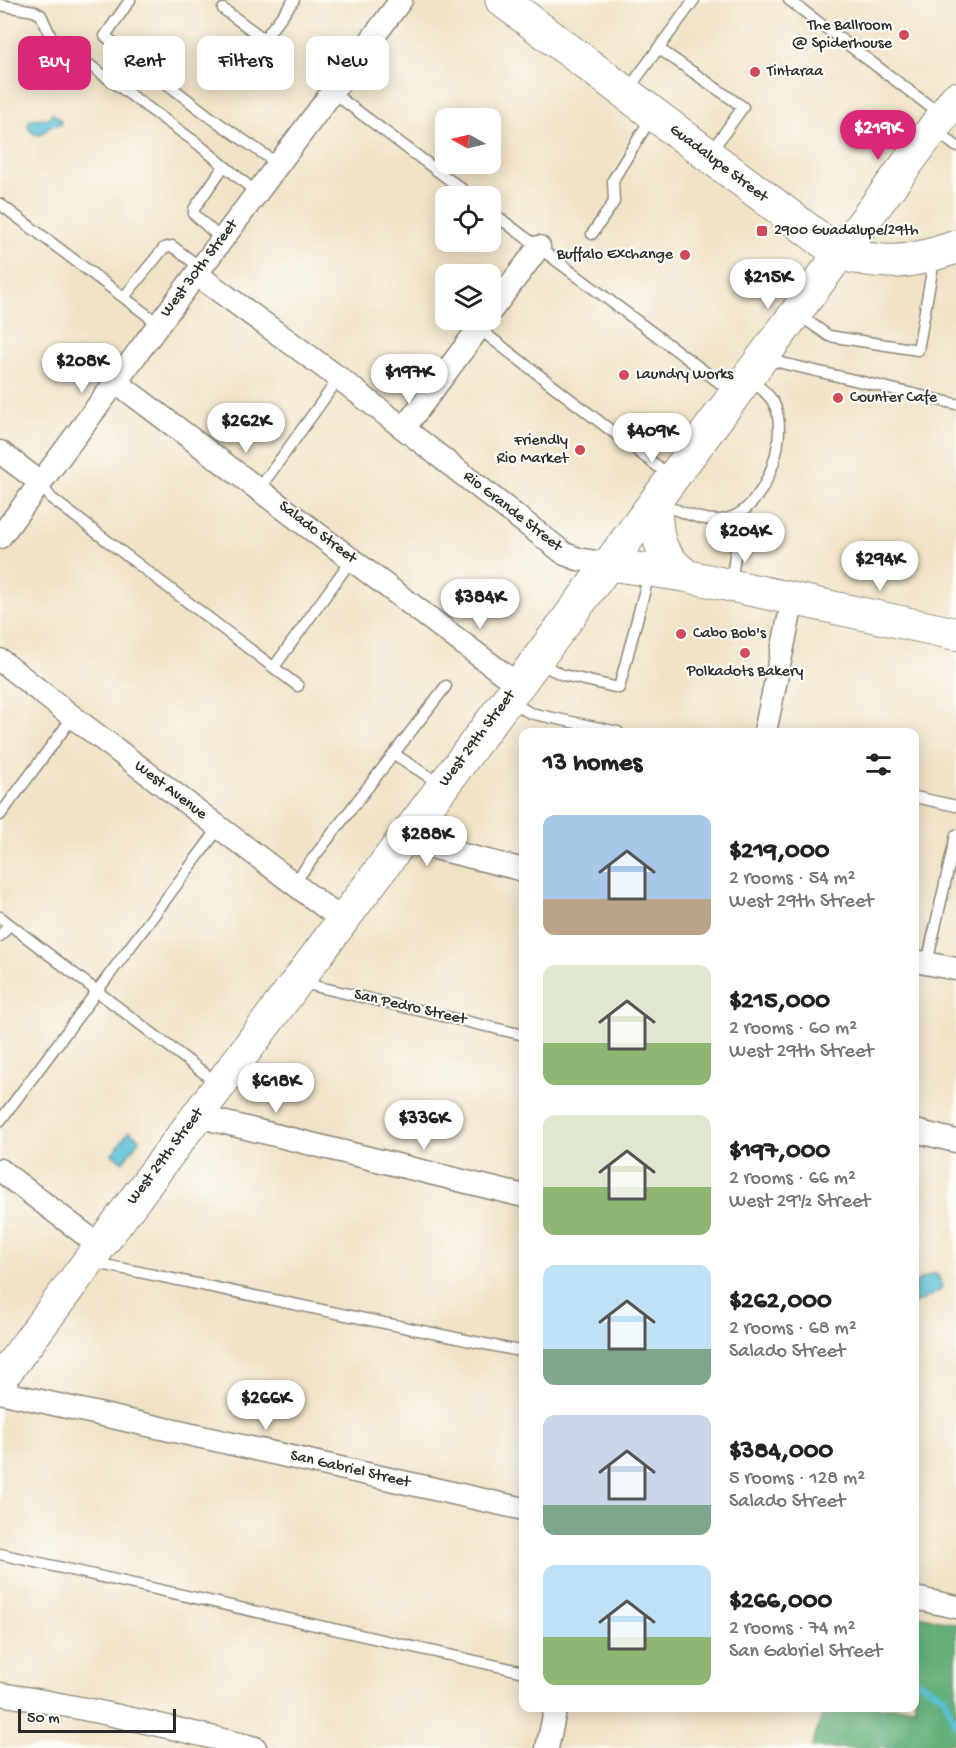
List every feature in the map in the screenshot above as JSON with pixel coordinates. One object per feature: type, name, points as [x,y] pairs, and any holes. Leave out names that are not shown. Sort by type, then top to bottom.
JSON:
[{"type":"main road","name":"Guadalupe Street","points":[[502,0],[840,254],[892,263],[918,260],[945,251]]},
{"type":"street","name":"West 30th Street","points":[[0,537],[401,0]]},
{"type":"street","name":"West 29th Street","points":[[0,1380],[840,254],[947,122]]},
{"type":"street","points":[[501,298],[539,247]]},
{"type":"street","name":"Rio Grande Street","points":[[199,271],[405,427],[565,554],[578,559],[687,576],[956,634]]},
{"type":"street","points":[[405,427],[478,330]]},
{"type":"street","name":"Salado Street","points":[[116,382],[521,682]]},
{"type":"street","points":[[0,452],[41,483]]},
{"type":"street","points":[[664,490],[657,534],[662,550],[670,563],[687,576]]},
{"type":"street","points":[[766,728],[793,599]]},
{"type":"street","name":"West Avenue","points":[[0,660],[342,920]]},
{"type":"street","points":[[403,840],[519,869]]},
{"type":"street","points":[[921,962],[956,969]]},
{"type":"street","points":[[197,1116],[519,1195]]},
{"type":"street","points":[[919,1132],[956,1140]]},
{"type":"street","points":[[0,1170],[94,1254]]},
{"type":"street","name":"San Gabriel Street","points":[[0,1392],[519,1508]]},
{"type":"street","points":[[919,1599],[956,1607]]},
{"type":"street","points":[[0,1694],[55,1702],[255,1748]]},
{"type":"street","points":[[547,1748],[555,1712]]},
{"type":"lane","points":[[129,0],[105,36],[210,117],[278,164]]},
{"type":"lane","points":[[223,9],[264,39],[294,0]]},
{"type":"lane","points":[[625,94],[694,0]]},
{"type":"lane","points":[[789,0],[947,122]]},
{"type":"lane","points":[[0,5],[34,11],[41,15],[51,37],[257,193]]},
{"type":"lane","points":[[658,48],[743,107],[708,156]]},
{"type":"lane","points":[[332,92],[458,186]]},
{"type":"lane","points":[[592,234],[614,202],[613,180],[653,115]]},
{"type":"lane","points":[[222,240],[194,214],[194,209],[224,166]]},
{"type":"lane","points":[[0,204],[159,324]]},
{"type":"lane","points":[[496,330],[664,490],[711,520],[727,519],[742,512],[756,498],[769,474],[779,434],[776,407],[770,397],[748,377],[539,247],[501,219]]},
{"type":"lane","points":[[124,297],[164,248],[172,246],[199,271]]},
{"type":"lane","points":[[796,313],[830,336],[918,351],[945,251]]},
{"type":"lane","points":[[748,377],[956,404]]},
{"type":"lane","points":[[258,489],[339,378]]},
{"type":"lane","points":[[41,483],[51,498],[298,686]]},
{"type":"lane","points":[[730,586],[742,512]]},
{"type":"lane","points":[[274,668],[352,559]]},
{"type":"lane","points":[[599,728],[530,713],[521,682],[563,675],[619,688],[650,571]]},
{"type":"lane","points":[[294,883],[446,686]]},
{"type":"lane","points":[[0,815],[73,717]]},
{"type":"lane","points":[[394,754],[443,786]]},
{"type":"lane","points":[[919,798],[956,807]]},
{"type":"lane","points":[[0,1121],[219,828]]},
{"type":"lane","points":[[921,962],[956,836]]},
{"type":"lane","points":[[0,936],[5,921],[220,1085]]},
{"type":"lane","name":"San Pedro Street","points":[[297,982],[519,1034]]},
{"type":"lane","points":[[94,1254],[519,1351]]},
{"type":"lane","points":[[0,1554],[519,1671]]},
{"type":"green space","points":[[919,1615],[956,1624],[956,1741],[939,1748],[811,1748],[823,1712],[919,1712]]},
{"type":"water","points":[[52,113],[60,119],[61,124],[51,126],[40,135],[30,131],[28,125],[31,119],[48,118]]},
{"type":"water","points":[[129,1131],[140,1139],[123,1162],[112,1154]]},
{"type":"water","points":[[937,1274],[942,1285],[941,1290],[919,1302],[919,1280]]},
{"type":"waterway","points":[[919,1682],[944,1696],[956,1726]]},
{"type":"place","name":"The Ballroom @ Spiderhouse","points":[[904,35]]},
{"type":"place","name":"Tintaraa","points":[[755,72]]},
{"type":"place","name":"2900 Guadalupe/29th","points":[[762,231]]},
{"type":"place","name":"Buffalo Exchange","points":[[685,255]]},
{"type":"place","name":"Laundry Works","points":[[624,375]]},
{"type":"place","name":"Counter Cafe","points":[[838,398]]},
{"type":"place","name":"Friendly Rio Market","points":[[580,450]]},
{"type":"place","name":"Cabo Bob's","points":[[681,634]]},
{"type":"place","name":"Polkadots Bakery","points":[[745,653]]}]
